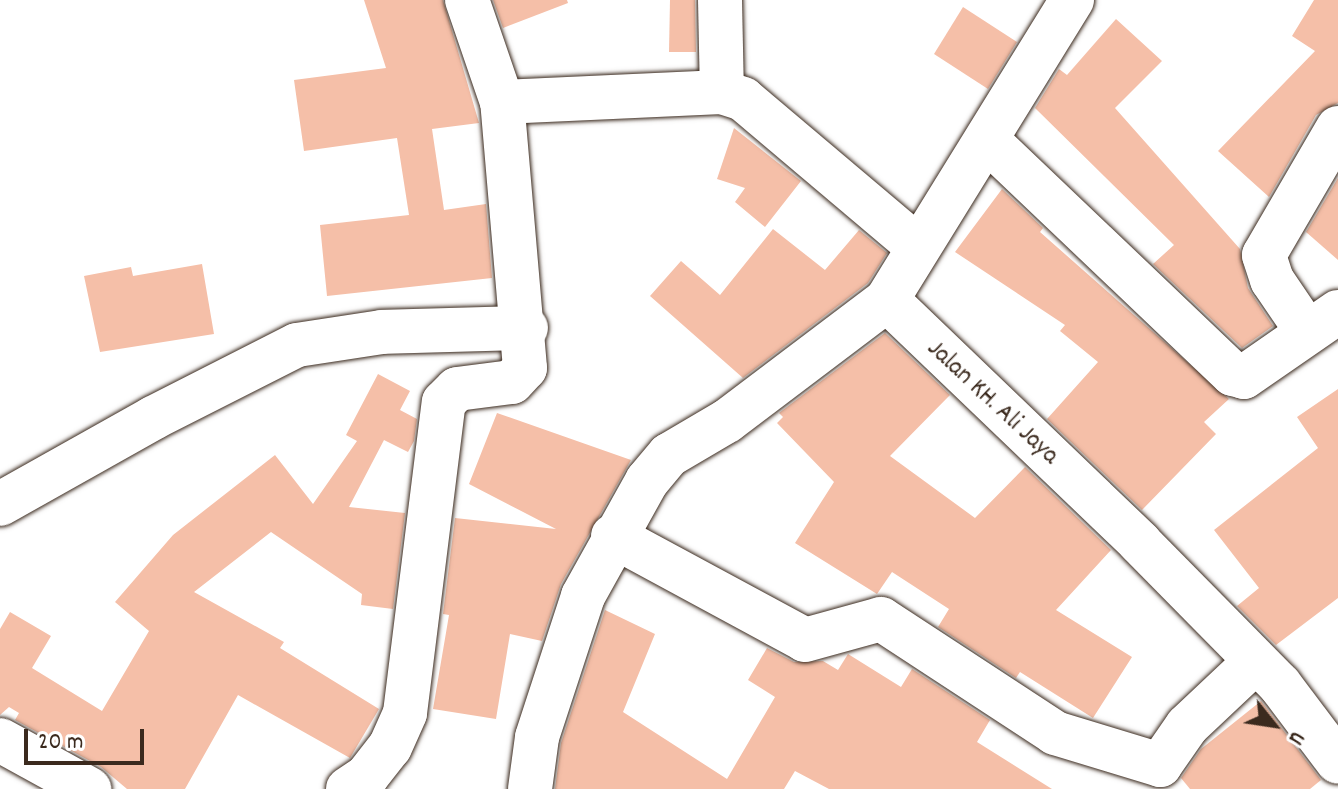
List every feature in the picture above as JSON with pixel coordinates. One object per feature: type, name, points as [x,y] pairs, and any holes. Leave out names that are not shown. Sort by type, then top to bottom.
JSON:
[{"type":"street","points":[[348,789],[367,776],[390,747],[405,713],[444,402],[457,389],[520,377],[525,368],[526,328],[502,102],[467,0]]},
{"type":"street","points":[[720,0],[722,92]]},
{"type":"street","points":[[530,789],[537,737],[562,654],[613,536],[669,455],[727,421],[887,300],[988,141],[1072,0]]},
{"type":"street","points":[[502,102],[722,92],[743,99],[918,247]]},
{"type":"street","points":[[988,141],[1233,374],[1244,377],[1322,321],[1272,280],[1264,255],[1338,128]]},
{"type":"street","name":"Jalan KH. Ali Jaya","points":[[887,300],[1140,543],[1305,715],[1338,762]]},
{"type":"street","points":[[0,504],[153,418],[297,345],[382,332],[526,328]]},
{"type":"street","points":[[613,536],[799,638],[881,619],[1055,733],[1154,777],[1187,726],[1255,662]]},
{"type":"street","points":[[0,740],[89,789]]},
{"type":"building","points":[[364,0],[443,0],[479,123],[432,129],[444,210],[486,204],[492,278],[327,296],[320,225],[409,215],[397,138],[304,151],[294,80],[386,68]]},
{"type":"building","points":[[493,0],[567,0],[568,3],[503,28]]},
{"type":"building","points":[[670,0],[695,0],[696,52],[669,52]]},
{"type":"building","points":[[1314,0],[1338,0],[1338,103],[1316,115],[1269,197],[1218,151],[1315,51],[1292,36]]},
{"type":"building","points":[[963,7],[1017,42],[988,89],[934,54]]},
{"type":"building","points":[[1116,19],[1162,61],[1115,108],[1240,249],[1248,288],[1273,326],[1242,348],[1153,264],[1174,245],[1035,108],[1059,69],[1067,75]]},
{"type":"building","points":[[734,128],[801,181],[765,227],[735,202],[745,188],[717,179]]},
{"type":"building","points":[[1338,178],[1338,260],[1306,232]]},
{"type":"building","points":[[1002,189],[1043,228],[1040,232],[1229,399],[1204,422],[1216,434],[1142,510],[1047,419],[1098,362],[1060,331],[1065,325],[955,252]]},
{"type":"building","points":[[773,229],[825,270],[859,230],[887,253],[868,283],[743,378],[650,296],[681,261],[720,295]]},
{"type":"building","points":[[202,264],[214,334],[100,352],[84,276],[131,267],[133,276]]},
{"type":"building","points":[[885,333],[950,395],[890,456],[975,518],[1025,467],[1111,550],[1056,610],[1132,657],[1093,718],[1020,672],[1016,678],[938,627],[949,609],[892,572],[877,594],[795,543],[834,482],[777,423],[783,417],[779,413]]},
{"type":"building","points":[[378,374],[410,391],[400,410],[417,419],[414,441],[408,452],[384,440],[349,507],[405,513],[393,609],[361,605],[362,594],[271,532],[194,592],[284,642],[280,648],[379,709],[350,758],[238,695],[185,789],[127,789],[101,767],[15,720],[19,713],[9,707],[0,715],[0,629],[10,612],[51,636],[32,668],[102,711],[149,631],[115,602],[173,535],[275,455],[313,504],[357,441],[346,435]]},
{"type":"building","points":[[1338,389],[1338,598],[1276,645],[1237,606],[1259,588],[1214,530],[1318,448],[1297,417]]},
{"type":"building","points":[[497,413],[631,460],[561,584],[542,641],[510,634],[496,719],[433,709],[449,615],[443,614],[455,518],[556,529],[469,484]]},
{"type":"building","points":[[605,610],[655,634],[623,712],[727,779],[775,697],[748,680],[767,648],[794,662],[823,661],[838,670],[848,654],[901,687],[912,669],[990,720],[977,742],[1052,789],[829,789],[795,771],[784,789],[555,789],[561,743]]},
{"type":"building","points":[[1261,701],[1321,780],[1310,789],[1190,789],[1181,778],[1201,749]]}]
